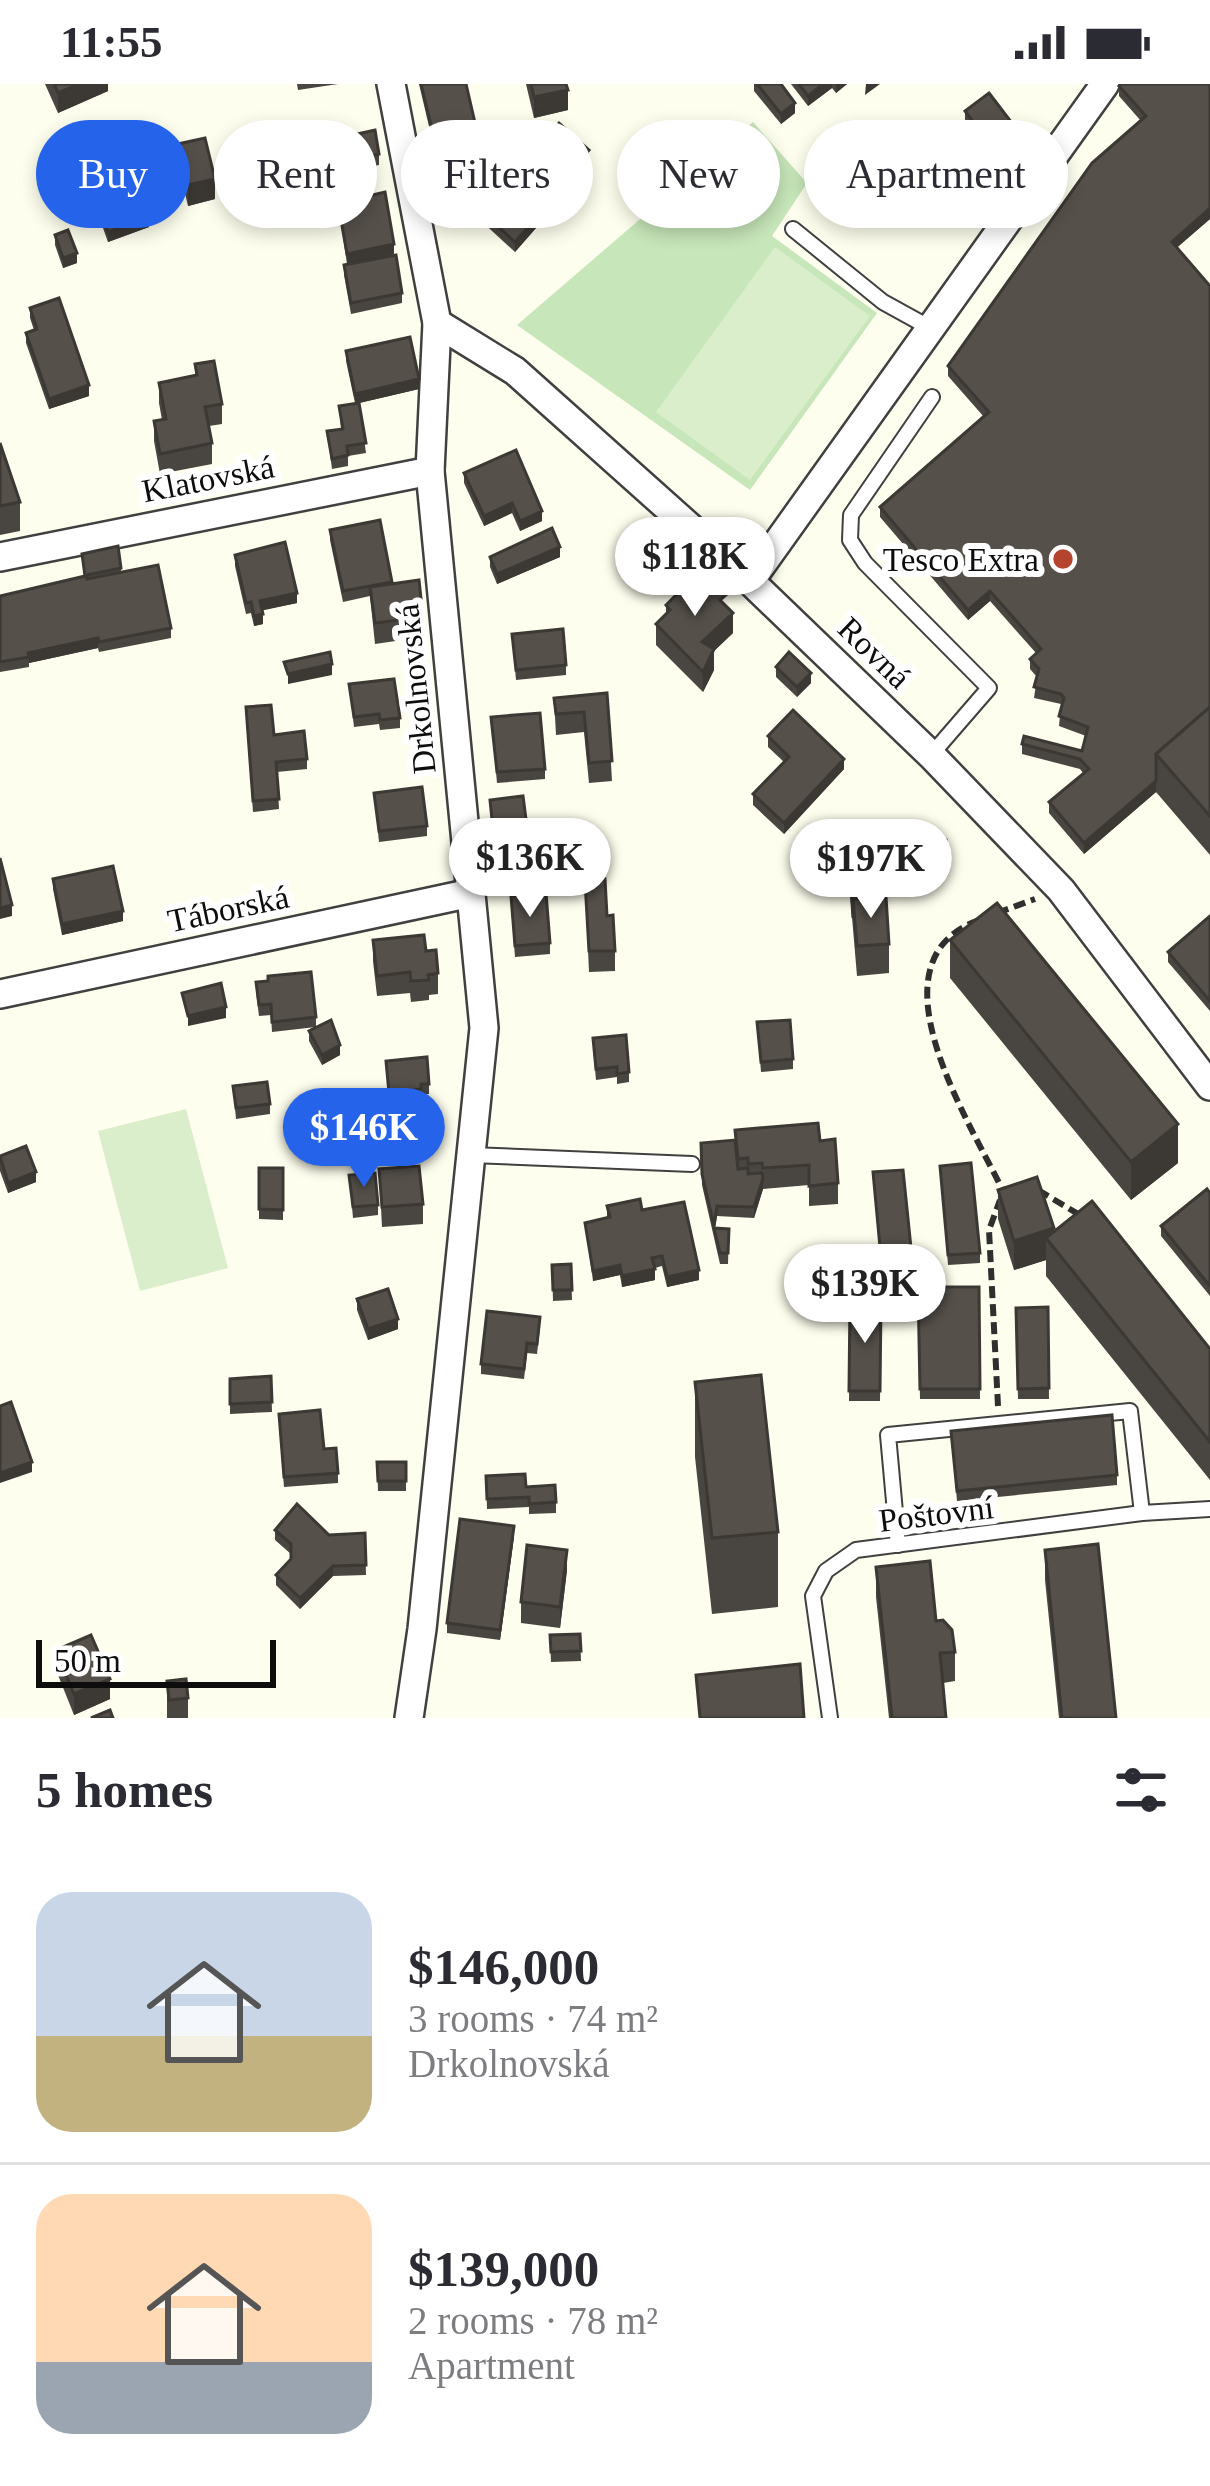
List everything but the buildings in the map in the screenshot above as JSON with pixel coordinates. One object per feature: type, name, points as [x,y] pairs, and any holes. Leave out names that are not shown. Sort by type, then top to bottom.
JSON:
[{"type":"street","name":"Drkolnovská","points":[[391,84],[437,323],[430,471],[484,1028],[409,1718]]},
{"type":"street","points":[[749,581],[1105,84]]},
{"type":"street","name":"Rovná","points":[[437,323],[515,371],[749,581],[931,755],[1061,890],[1210,1087]]},
{"type":"street","name":"Klatovská","points":[[0,556],[430,471]]},
{"type":"street","name":"Táborská","points":[[0,994],[471,893]]},
{"type":"lane","points":[[793,229],[883,302],[932,329]]},
{"type":"lane","points":[[931,755],[989,688],[865,563],[850,540],[851,515],[932,397]]},
{"type":"lane","points":[[471,1155],[692,1164]]},
{"type":"lane","points":[[898,1545],[888,1435],[1130,1411],[1142,1513]]},
{"type":"lane","name":"Poštovní","points":[[830,1718],[813,1596],[826,1571],[856,1550],[1142,1513],[1210,1509]]},
{"type":"path","points":[[999,1424],[989,1230],[1003,1191],[941,1062],[925,995],[934,952],[955,928],[1061,890]]},
{"type":"path","points":[[1033,1188],[1066,1204],[1095,1226]]},
{"type":"path","points":[[1003,1191],[1018,1189]]},
{"type":"green space","points":[[780,152],[804,180],[804,188],[780,224]]},
{"type":"green space","points":[[630,228],[777,228],[772,236],[877,313],[750,490],[517,325]]},
{"type":"green space","points":[[775,247],[870,316],[750,480],[656,412]]},
{"type":"green space","points":[[186,1109],[228,1268],[140,1291],[98,1131]]},
{"type":"place","name":"Tesco Extra","points":[[1063,559]]}]
